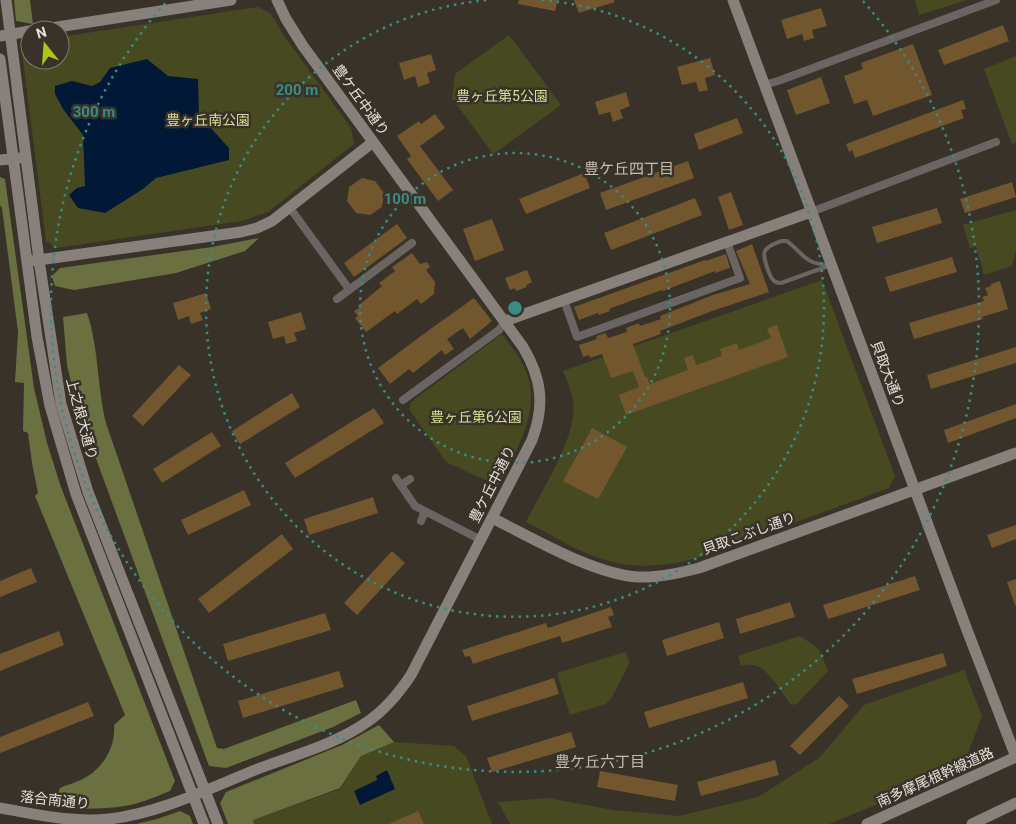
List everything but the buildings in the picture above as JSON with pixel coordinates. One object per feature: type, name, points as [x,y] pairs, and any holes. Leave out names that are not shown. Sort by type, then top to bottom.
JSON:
[{"type":"street","name":"上之根大通り","points":[[6,0],[5,35],[61,404],[80,469],[218,824]]},
{"type":"street","points":[[70,25],[231,0]]},
{"type":"street","name":"豊ケ丘中通り","points":[[193,795],[341,737],[369,721],[403,687],[411,675],[532,440],[537,427],[540,403],[537,374],[531,361],[505,321],[303,46],[286,19],[277,0]]},
{"type":"street","name":"貝取大通り","points":[[733,0],[966,630],[1016,757]]},
{"type":"street","points":[[764,85],[778,82],[996,0]]},
{"type":"street","points":[[5,35],[20,33]]},
{"type":"street","name":"上之根大通り","points":[[0,59],[26,261],[50,406],[76,494],[204,824]]},
{"type":"street","points":[[26,261],[240,232],[257,228],[272,221],[290,208],[373,142]]},
{"type":"street","points":[[403,400],[499,330],[505,321],[811,212],[996,142]]},
{"type":"street","points":[[0,160],[25,157]]},
{"type":"street","points":[[290,208],[349,289]]},
{"type":"street","points":[[564,300],[577,337],[586,334],[740,278],[727,242]]},
{"type":"street","points":[[336,299],[412,243]]},
{"type":"street","name":"貝取こぶし通り","points":[[492,518],[601,569],[638,577],[658,576],[699,568],[915,488],[1016,453]]},
{"type":"street","points":[[396,478],[415,506],[481,540]]},
{"type":"street","points":[[401,485],[410,479]]},
{"type":"street","points":[[421,521],[425,511]]},
{"type":"street","name":"南多摩尾根幹線道路","points":[[867,824],[1016,757]]},
{"type":"street","name":"落合南通り","points":[[0,808],[67,819],[109,819],[151,810],[193,795]]},
{"type":"street","points":[[972,824],[1016,803]]},
{"type":"lane","points":[[787,241],[802,256],[816,264],[831,265],[779,283],[772,279],[763,255],[769,246],[787,241]]},
{"type":"green space","points":[[14,0],[30,0],[32,20],[16,21]]},
{"type":"green space","points":[[915,0],[967,0],[919,15]]},
{"type":"green space","name":"豊ヶ丘南公園","points":[[258,7],[271,14],[285,37],[351,128],[354,144],[268,212],[242,221],[56,248],[46,241],[24,70],[70,70],[70,35]]},
{"type":"green space","name":"豊ヶ丘第5公園","points":[[509,35],[561,105],[493,154],[452,98],[455,74]]},
{"type":"green space","points":[[1016,56],[1016,143],[1012,144],[984,69]]},
{"type":"green space","points":[[0,177],[5,179],[34,388],[47,443],[61,487],[175,781],[170,791],[125,806],[111,808],[62,808],[56,801],[60,788],[86,777],[100,766],[110,751],[114,725],[125,715],[35,496],[38,493],[28,433],[23,431],[24,383],[15,382],[18,332],[2,208],[0,205]]},
{"type":"green space","points":[[1016,210],[1016,250],[1012,266],[984,275],[976,246],[970,248],[963,225]]},
{"type":"green space","points":[[259,238],[245,251],[176,273],[74,290],[55,286],[52,276],[60,268],[212,247]]},
{"type":"green space","points":[[822,280],[895,476],[889,488],[701,557],[656,565],[621,564],[598,558],[526,522],[565,446],[570,429],[573,400],[563,371]]},
{"type":"green space","points":[[87,313],[94,340],[106,423],[217,748],[224,749],[356,700],[361,713],[333,727],[226,768],[209,766],[77,407],[67,365],[63,317]]},
{"type":"green space","name":"豊ヶ丘第6公園","points":[[502,334],[525,368],[531,403],[524,432],[498,486],[446,462],[409,409],[411,402]]},
{"type":"green space","points":[[800,636],[819,649],[828,671],[797,704],[791,705],[776,683],[762,668],[755,665],[741,666],[738,656]]},
{"type":"green space","points":[[625,652],[630,662],[612,697],[606,704],[570,715],[557,673]]},
{"type":"green space","points":[[964,670],[982,716],[963,766],[915,789],[829,824],[510,824],[498,802],[548,798],[613,810],[679,816],[758,797],[819,758],[864,705]]},
{"type":"green space","points":[[379,725],[394,742],[361,756],[340,788],[253,820],[254,824],[228,824],[220,803],[226,792],[342,745]]},
{"type":"green space","points":[[394,742],[454,746],[466,756],[492,824],[254,824],[253,820],[340,789],[361,756]]},
{"type":"green space","points":[[180,811],[190,816],[193,824],[136,824],[157,819]]},
{"type":"water","points":[[147,59],[168,76],[198,79],[199,115],[229,148],[229,160],[156,178],[143,189],[105,213],[78,208],[69,195],[77,188],[85,186],[83,135],[63,109],[55,94],[55,86],[72,81],[92,86],[100,82],[110,68]]},
{"type":"water","points":[[387,770],[395,789],[360,805],[354,791],[377,780],[376,776]]},
{"type":"district","name":"豊ケ丘四丁目","points":[[629,169]]},
{"type":"district","name":"豊ケ丘六丁目","points":[[600,762]]}]
